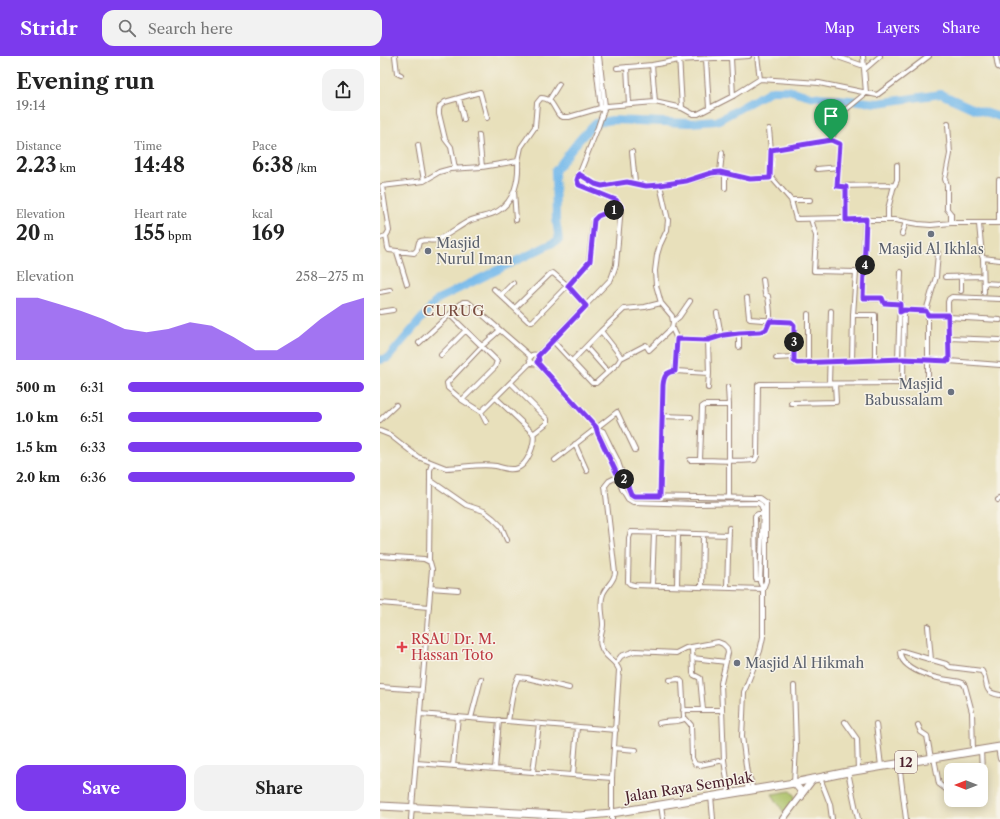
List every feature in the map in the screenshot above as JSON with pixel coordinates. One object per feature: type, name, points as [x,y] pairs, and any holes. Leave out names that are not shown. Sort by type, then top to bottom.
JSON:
[{"type":"main road","name":"Jalan Raya Semplak","points":[[380,806],[580,816],[612,816],[661,805],[729,794],[750,789],[794,783],[858,770],[999,747]]},
{"type":"main road","points":[[784,819],[817,778]]},
{"type":"main road","points":[[794,783],[800,790],[801,797]]},
{"type":"street","points":[[395,56],[397,73],[401,75]]},
{"type":"street","points":[[595,56],[602,107]]},
{"type":"street","points":[[537,362],[539,360],[538,356],[552,340],[611,279],[616,265],[621,207],[616,200],[579,185],[577,180],[602,117],[599,56]]},
{"type":"street","points":[[617,68],[652,65],[679,58],[706,59],[749,56]]},
{"type":"street","points":[[757,56],[760,79]]},
{"type":"street","points":[[835,56],[865,67]]},
{"type":"street","points":[[863,56],[865,67],[865,94]]},
{"type":"street","points":[[865,67],[880,56]]},
{"type":"street","points":[[518,161],[482,167],[455,168],[439,172],[424,181],[381,186],[389,231],[386,236],[388,250],[396,252],[414,252],[417,250],[419,242],[422,240],[436,240],[469,222],[499,211],[510,200],[518,180],[518,161],[521,147],[535,127],[538,101],[543,98],[553,103],[559,115],[569,117],[602,107],[655,102],[682,108],[693,114],[703,112],[760,79],[818,83],[873,95],[879,94],[929,56]]},
{"type":"street","points":[[996,56],[998,67],[1000,68]]},
{"type":"street","points":[[679,58],[682,108]]},
{"type":"street","points":[[730,58],[733,96]]},
{"type":"street","points":[[706,59],[709,108]]},
{"type":"street","points":[[652,65],[655,102]]},
{"type":"street","points":[[627,67],[629,104]]},
{"type":"street","points":[[549,100],[559,84]]},
{"type":"street","points":[[455,168],[451,147],[446,141],[439,114],[440,106],[445,102],[480,92],[487,118]]},
{"type":"street","points":[[831,140],[842,112],[865,94]]},
{"type":"street","points":[[459,98],[464,120]]},
{"type":"street","points":[[948,124],[950,154],[945,178],[947,185],[947,209],[951,214],[951,223]]},
{"type":"street","points":[[769,129],[771,150],[770,178],[791,200],[796,219],[843,218],[846,220],[895,220],[931,225],[951,223],[999,223],[999,180]]},
{"type":"street","points":[[479,134],[482,167]]},
{"type":"street","points":[[771,150],[831,140],[840,144],[837,186],[894,185]]},
{"type":"street","points":[[418,145],[424,181]]},
{"type":"street","points":[[632,152],[635,183]]},
{"type":"street","points":[[722,153],[725,188]]},
{"type":"street","points":[[888,220],[888,209],[894,185],[897,180],[897,165]]},
{"type":"street","points":[[817,169],[839,167]]},
{"type":"street","points":[[579,174],[595,184],[602,186],[627,182],[646,186],[660,185],[686,181],[711,173],[723,172],[750,179],[770,178]]},
{"type":"street","points":[[660,185],[668,220],[667,230],[660,245],[656,264],[656,285],[661,302],[672,316],[672,328],[677,339],[675,371]]},
{"type":"street","points":[[846,187],[846,220]]},
{"type":"street","points":[[514,190],[516,220]]},
{"type":"street","points":[[791,200],[810,200]]},
{"type":"street","points":[[494,289],[528,321],[531,322],[568,286],[590,261],[593,223],[595,218],[621,207]]},
{"type":"street","points":[[811,219],[816,236],[814,271],[856,272],[852,362]]},
{"type":"street","points":[[866,219],[863,298],[882,298],[884,303],[900,304]]},
{"type":"street","points":[[902,234],[906,222]]},
{"type":"street","points":[[979,224],[983,258],[984,292]]},
{"type":"street","points":[[380,238],[386,236]]},
{"type":"street","points":[[396,252],[407,284]]},
{"type":"street","points":[[928,376],[927,313],[936,277],[938,253]]},
{"type":"street","points":[[983,258],[1000,260]]},
{"type":"street","points":[[690,460],[755,460],[759,385],[903,384],[901,359],[902,311],[900,304],[901,272]]},
{"type":"street","points":[[515,308],[551,273],[554,273],[568,286],[586,306]]},
{"type":"street","points":[[961,276],[961,291]]},
{"type":"street","points":[[945,277],[983,276]]},
{"type":"street","points":[[677,339],[708,340],[721,336],[766,330],[770,321],[768,296],[765,294],[763,279]]},
{"type":"street","points":[[501,295],[513,283]]},
{"type":"street","points":[[984,283],[1000,284]]},
{"type":"street","points":[[380,292],[390,290]]},
{"type":"street","points":[[949,361],[948,300],[952,297],[1000,299]]},
{"type":"street","points":[[747,298],[750,319],[791,322],[794,325],[795,363],[901,359],[1000,365]]},
{"type":"street","points":[[673,322],[679,317],[690,301]]},
{"type":"street","points":[[419,343],[463,302],[468,302],[531,357],[531,362],[481,412]]},
{"type":"street","points":[[572,360],[624,309],[645,307],[661,302]]},
{"type":"street","points":[[380,312],[393,310]]},
{"type":"street","points":[[902,311],[1000,320]]},
{"type":"street","points":[[829,384],[831,312]]},
{"type":"street","points":[[717,313],[721,336]]},
{"type":"street","points":[[808,314],[808,363]]},
{"type":"street","points":[[450,315],[497,361],[497,364],[462,400]]},
{"type":"street","points":[[853,315],[875,315],[875,360]]},
{"type":"street","points":[[552,340],[594,383],[598,382],[618,363],[621,358],[646,345],[649,350],[672,328]]},
{"type":"street","points":[[486,422],[481,412],[462,400],[448,388],[447,383],[482,346],[500,330]]},
{"type":"street","points":[[442,355],[465,331]]},
{"type":"street","points":[[601,331],[621,358]]},
{"type":"street","points":[[739,333],[739,346]]},
{"type":"street","points":[[948,338],[1000,340]]},
{"type":"street","points":[[708,340],[708,388]]},
{"type":"street","points":[[586,347],[608,372]]},
{"type":"street","points":[[531,357],[534,355],[538,356]]},
{"type":"street","points":[[776,358],[794,357]]},
{"type":"street","points":[[531,362],[535,364],[537,362]]},
{"type":"street","points":[[537,362],[597,428],[603,431],[631,494],[634,496],[759,498],[766,503],[766,582],[763,589]]},
{"type":"street","points":[[660,496],[663,381],[669,372],[709,373]]},
{"type":"street","points":[[511,383],[547,419],[547,423],[534,434]]},
{"type":"street","points":[[791,403],[836,402],[835,384]]},
{"type":"street","points":[[728,387],[729,497]]},
{"type":"street","points":[[380,431],[390,435],[418,458],[446,468],[495,466],[507,469],[517,468],[523,464],[530,455],[534,434],[496,398]]},
{"type":"street","points":[[700,460],[702,407],[705,405],[729,405]]},
{"type":"street","points":[[380,420],[396,406]]},
{"type":"street","points":[[555,460],[618,412],[635,450]]},
{"type":"street","points":[[662,416],[691,417]]},
{"type":"street","points":[[597,428],[598,434],[626,495],[628,499],[633,502],[696,504],[758,503],[762,507],[760,579],[763,589],[763,637],[760,651],[746,688],[742,736],[747,773],[751,781],[750,789]]},
{"type":"street","points":[[575,444],[587,471]]},
{"type":"street","points":[[411,819],[432,569],[429,561],[430,480],[432,464]]},
{"type":"street","points":[[612,816],[612,778],[619,670],[616,663],[606,657],[600,646],[603,626],[601,606],[602,596],[614,578],[615,573],[605,486],[623,474]]},
{"type":"street","points":[[430,480],[466,505],[484,511],[493,518],[501,526],[507,540]]},
{"type":"street","points":[[696,497],[696,504]]},
{"type":"street","points":[[760,579],[756,579],[755,516],[762,514]]},
{"type":"street","points":[[728,588],[729,528]]},
{"type":"street","points":[[729,535],[632,532],[630,534],[628,580],[630,584],[634,585],[763,589]]},
{"type":"street","points":[[652,586],[654,533]]},
{"type":"street","points":[[677,586],[678,534]]},
{"type":"street","points":[[702,587],[703,534]]},
{"type":"street","points":[[380,556],[424,559],[429,561]]},
{"type":"street","points":[[430,588],[458,590]]},
{"type":"street","points":[[380,603],[429,607]]},
{"type":"street","points":[[928,626],[931,660]]},
{"type":"street","points":[[616,663],[621,656],[635,652],[676,653],[686,648],[718,642],[723,644],[728,650],[721,683],[724,760],[729,794]]},
{"type":"street","points":[[692,648],[694,675],[700,678],[703,710]]},
{"type":"street","points":[[980,763],[972,712],[963,683],[916,671],[905,662],[900,652],[902,651],[956,668],[982,671],[989,692],[1000,695]]},
{"type":"street","points":[[693,658],[726,662]]},
{"type":"street","points":[[508,721],[514,686],[518,678],[527,678],[569,688]]},
{"type":"street","points":[[470,718],[481,679]]},
{"type":"street","points":[[670,680],[678,679],[682,682],[684,719],[691,725],[692,758],[695,764],[700,765],[724,760]]},
{"type":"street","points":[[794,686],[796,743],[794,783]]},
{"type":"street","points":[[380,687],[422,690]]},
{"type":"street","points":[[683,710],[722,710]]},
{"type":"street","points":[[420,714],[616,730]]},
{"type":"street","points":[[453,766],[458,717]]},
{"type":"street","points":[[659,723],[684,719]]},
{"type":"street","points":[[494,769],[499,720]]},
{"type":"street","points":[[845,722],[857,739],[858,770]]},
{"type":"street","points":[[533,772],[539,724]]},
{"type":"street","points":[[876,724],[881,766]]},
{"type":"street","points":[[918,725],[921,732],[927,736],[939,784],[944,788]]},
{"type":"street","points":[[573,775],[577,727]]},
{"type":"street","points":[[999,747],[1000,759]]},
{"type":"street","points":[[614,748],[636,750]]},
{"type":"street","points":[[416,763],[612,778]]},
{"type":"street","points":[[899,763],[906,819]]},
{"type":"street","points":[[848,772],[858,819]]},
{"type":"street","points":[[817,778],[830,804],[832,819]]},
{"type":"street","points":[[711,796],[713,819]]},
{"type":"street","points":[[661,805],[663,819]]},
{"type":"green space","points":[[790,791],[794,795],[795,799],[784,813],[772,794]]},
{"type":"waterway","points":[[380,360],[388,358],[438,299],[559,240],[556,220],[555,171],[580,139],[595,123],[612,120],[690,123],[717,121],[772,90],[788,90],[810,96],[878,103],[941,94],[972,108],[1000,117]]},
{"type":"place","name":"Masjid Al Ikhlas","points":[[931,234]]},
{"type":"place","name":"Masjid Nurul Iman","points":[[428,251]]},
{"type":"place","name":"Masjid Babussalam","points":[[951,392]]},
{"type":"place","name":"RSAU Dr. M. Hassan Toto","points":[[402,647]]},
{"type":"place","name":"Masjid Al Hikmah","points":[[737,663]]},
{"type":"district","name":"CURUG","points":[[454,310]]},
{"type":"route","points":[[831,140],[840,144],[837,186],[846,187],[846,220],[866,219],[863,298],[882,298],[884,303],[900,304],[900,312],[904,310],[926,311],[928,315],[948,315],[949,361],[903,359],[802,364],[795,363],[794,325],[791,322],[770,321],[766,330],[760,332],[724,335],[708,340],[677,339],[675,371],[669,372],[663,381],[660,496],[634,496],[631,494],[626,484],[623,474],[618,476],[598,434],[598,429],[537,362],[539,360],[538,356],[552,340],[586,306],[568,286],[590,261],[593,223],[595,218],[621,207],[616,200],[579,185],[577,180],[579,174],[595,184],[602,186],[627,182],[646,186],[678,183],[711,173],[720,172],[750,179],[770,178],[771,150],[831,140]]}]
